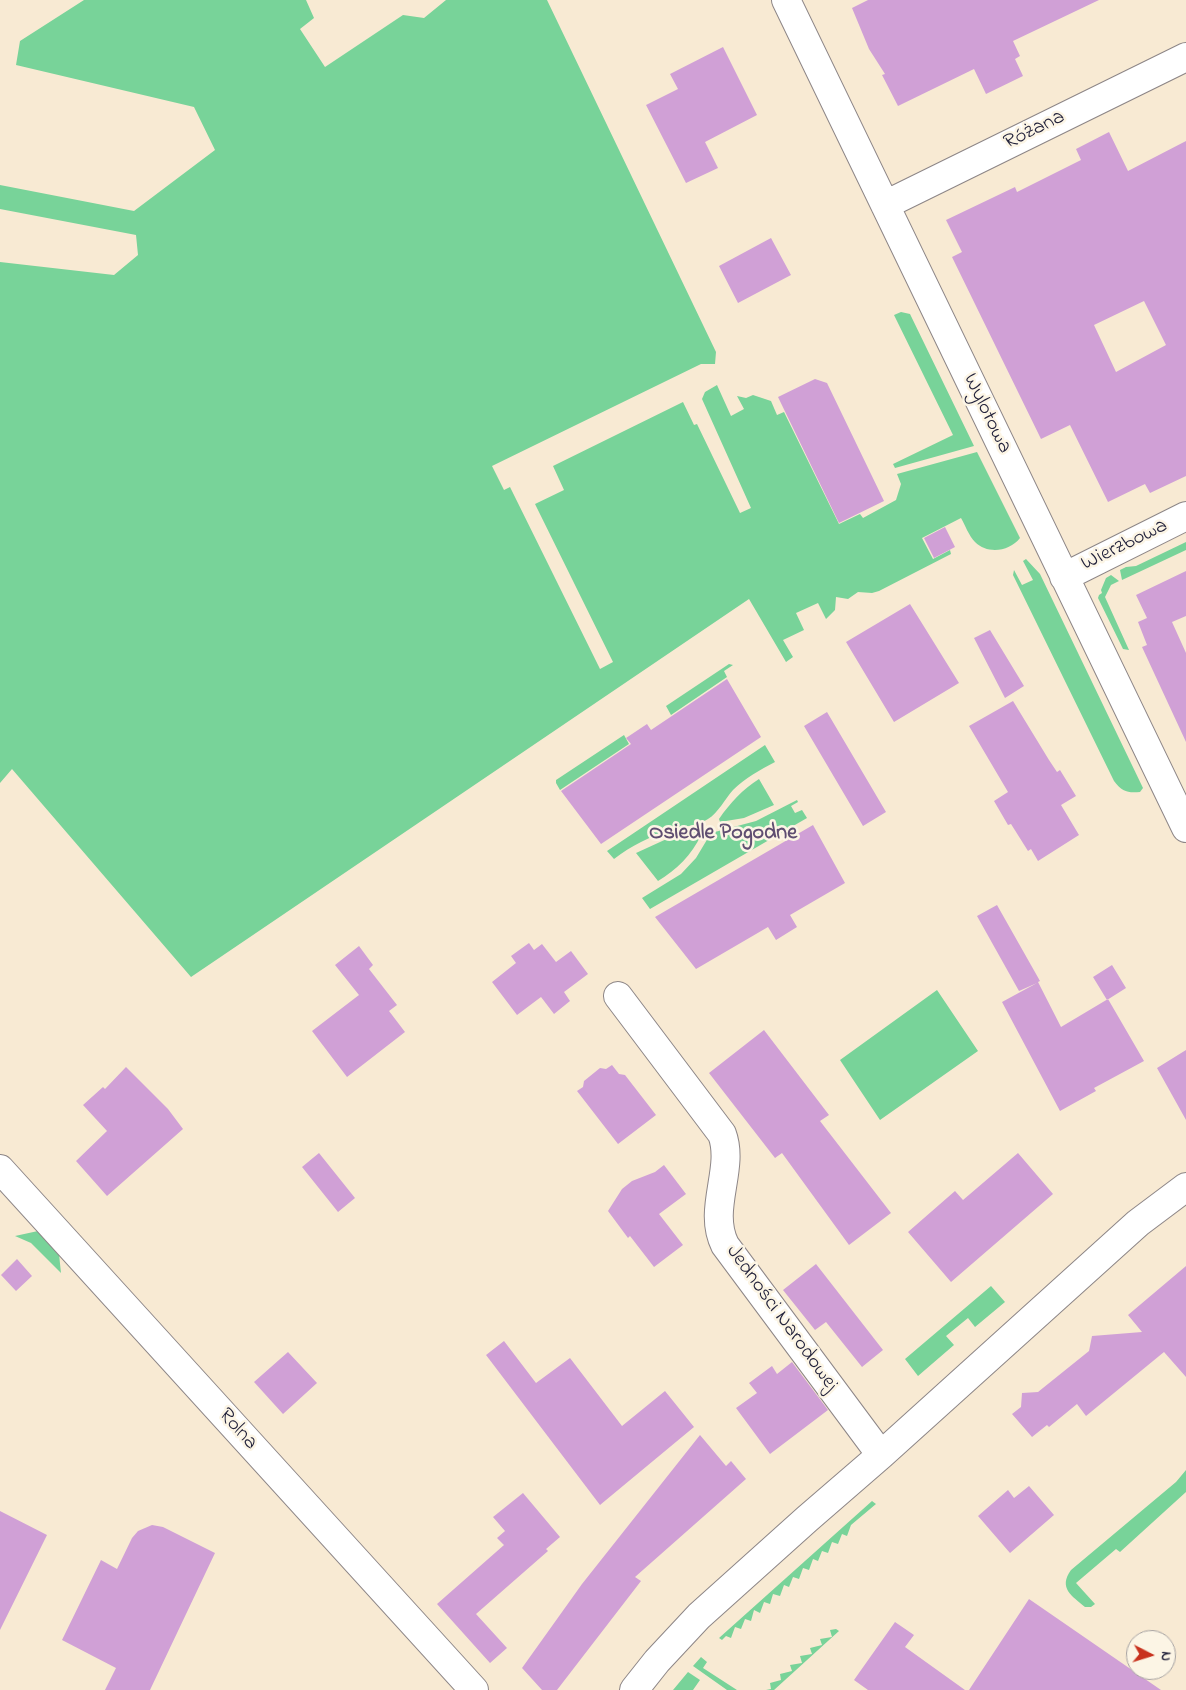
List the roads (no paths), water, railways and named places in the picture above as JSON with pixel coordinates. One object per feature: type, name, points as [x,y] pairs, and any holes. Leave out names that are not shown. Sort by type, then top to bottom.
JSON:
[{"type":"street","name":"Wylotowa","points":[[786,0],[1186,828]]},
{"type":"street","name":"Różana","points":[[885,205],[1186,57]]},
{"type":"street","name":"Wierzbowa","points":[[1064,577],[1186,516]]},
{"type":"street","name":"Jedności Narodowej","points":[[618,996],[722,1134],[726,1149],[718,1220],[720,1234],[725,1245],[881,1455]]},
{"type":"street","name":"Rolna","points":[[0,1169],[474,1690]]},
{"type":"street","points":[[634,1690],[657,1661],[699,1616],[1138,1223],[1186,1187]]},
{"type":"district","name":"Osiedle Pogodne","points":[[723,834]]}]
